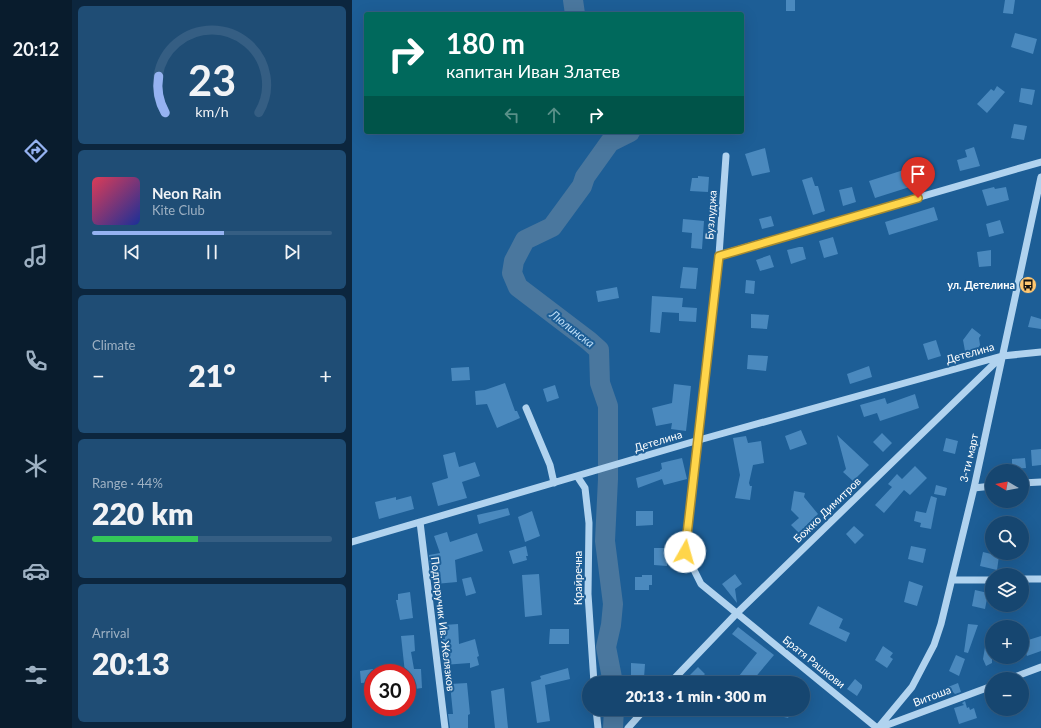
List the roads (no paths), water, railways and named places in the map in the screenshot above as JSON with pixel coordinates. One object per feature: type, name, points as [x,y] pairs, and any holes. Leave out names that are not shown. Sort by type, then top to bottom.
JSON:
[{"type":"street","name":"Бузлуджа","points":[[726,156],[719,256],[685,552],[701,584],[737,613]]},
{"type":"street","points":[[719,256],[1041,162]]},
{"type":"street","name":"3-ти март","points":[[878,728],[912,687],[924,665],[941,624],[953,580],[974,488],[1041,177]]},
{"type":"street","name":"Детелина","points":[[352,542],[699,440],[1002,356],[1041,352]]},
{"type":"street","name":"Божко Димитров","points":[[677,676],[737,613],[1002,356]]},
{"type":"street","points":[[526,408],[550,465],[554,483]]},
{"type":"street","name":"Крайречна","points":[[577,476],[585,488],[589,523],[588,594],[594,676]]},
{"type":"street","points":[[1029,483],[1041,482]]},
{"type":"street","points":[[974,488],[985,487]]},
{"type":"street","name":"Подпоручик Ив. Желязков","points":[[420,522],[445,728]]},
{"type":"street","points":[[1029,579],[1041,579]]},
{"type":"street","points":[[953,580],[985,580]]},
{"type":"street","name":"Братя Рашкови","points":[[737,613],[878,728]]},
{"type":"street","points":[[1028,672],[1041,667]]},
{"type":"street","name":"Витоша","points":[[878,728],[985,689]]},
{"type":"street","points":[[597,716],[598,728]]},
{"type":"street","points":[[630,725],[638,716]]},
{"type":"waterway","name":"Люлинска","points":[[573,0],[575,12]]},
{"type":"waterway","name":"Люлинска","points":[[612,676],[606,647],[611,625],[613,604],[605,541],[608,479],[608,406],[600,383],[599,350],[518,287],[512,273],[514,261],[525,240],[552,227],[582,186],[585,177],[610,142],[626,134]]},
{"type":"waterway","name":"Люлинска","points":[[613,728],[614,716]]},
{"type":"place","name":"ул. Детелина","points":[[1028,285]]}]
